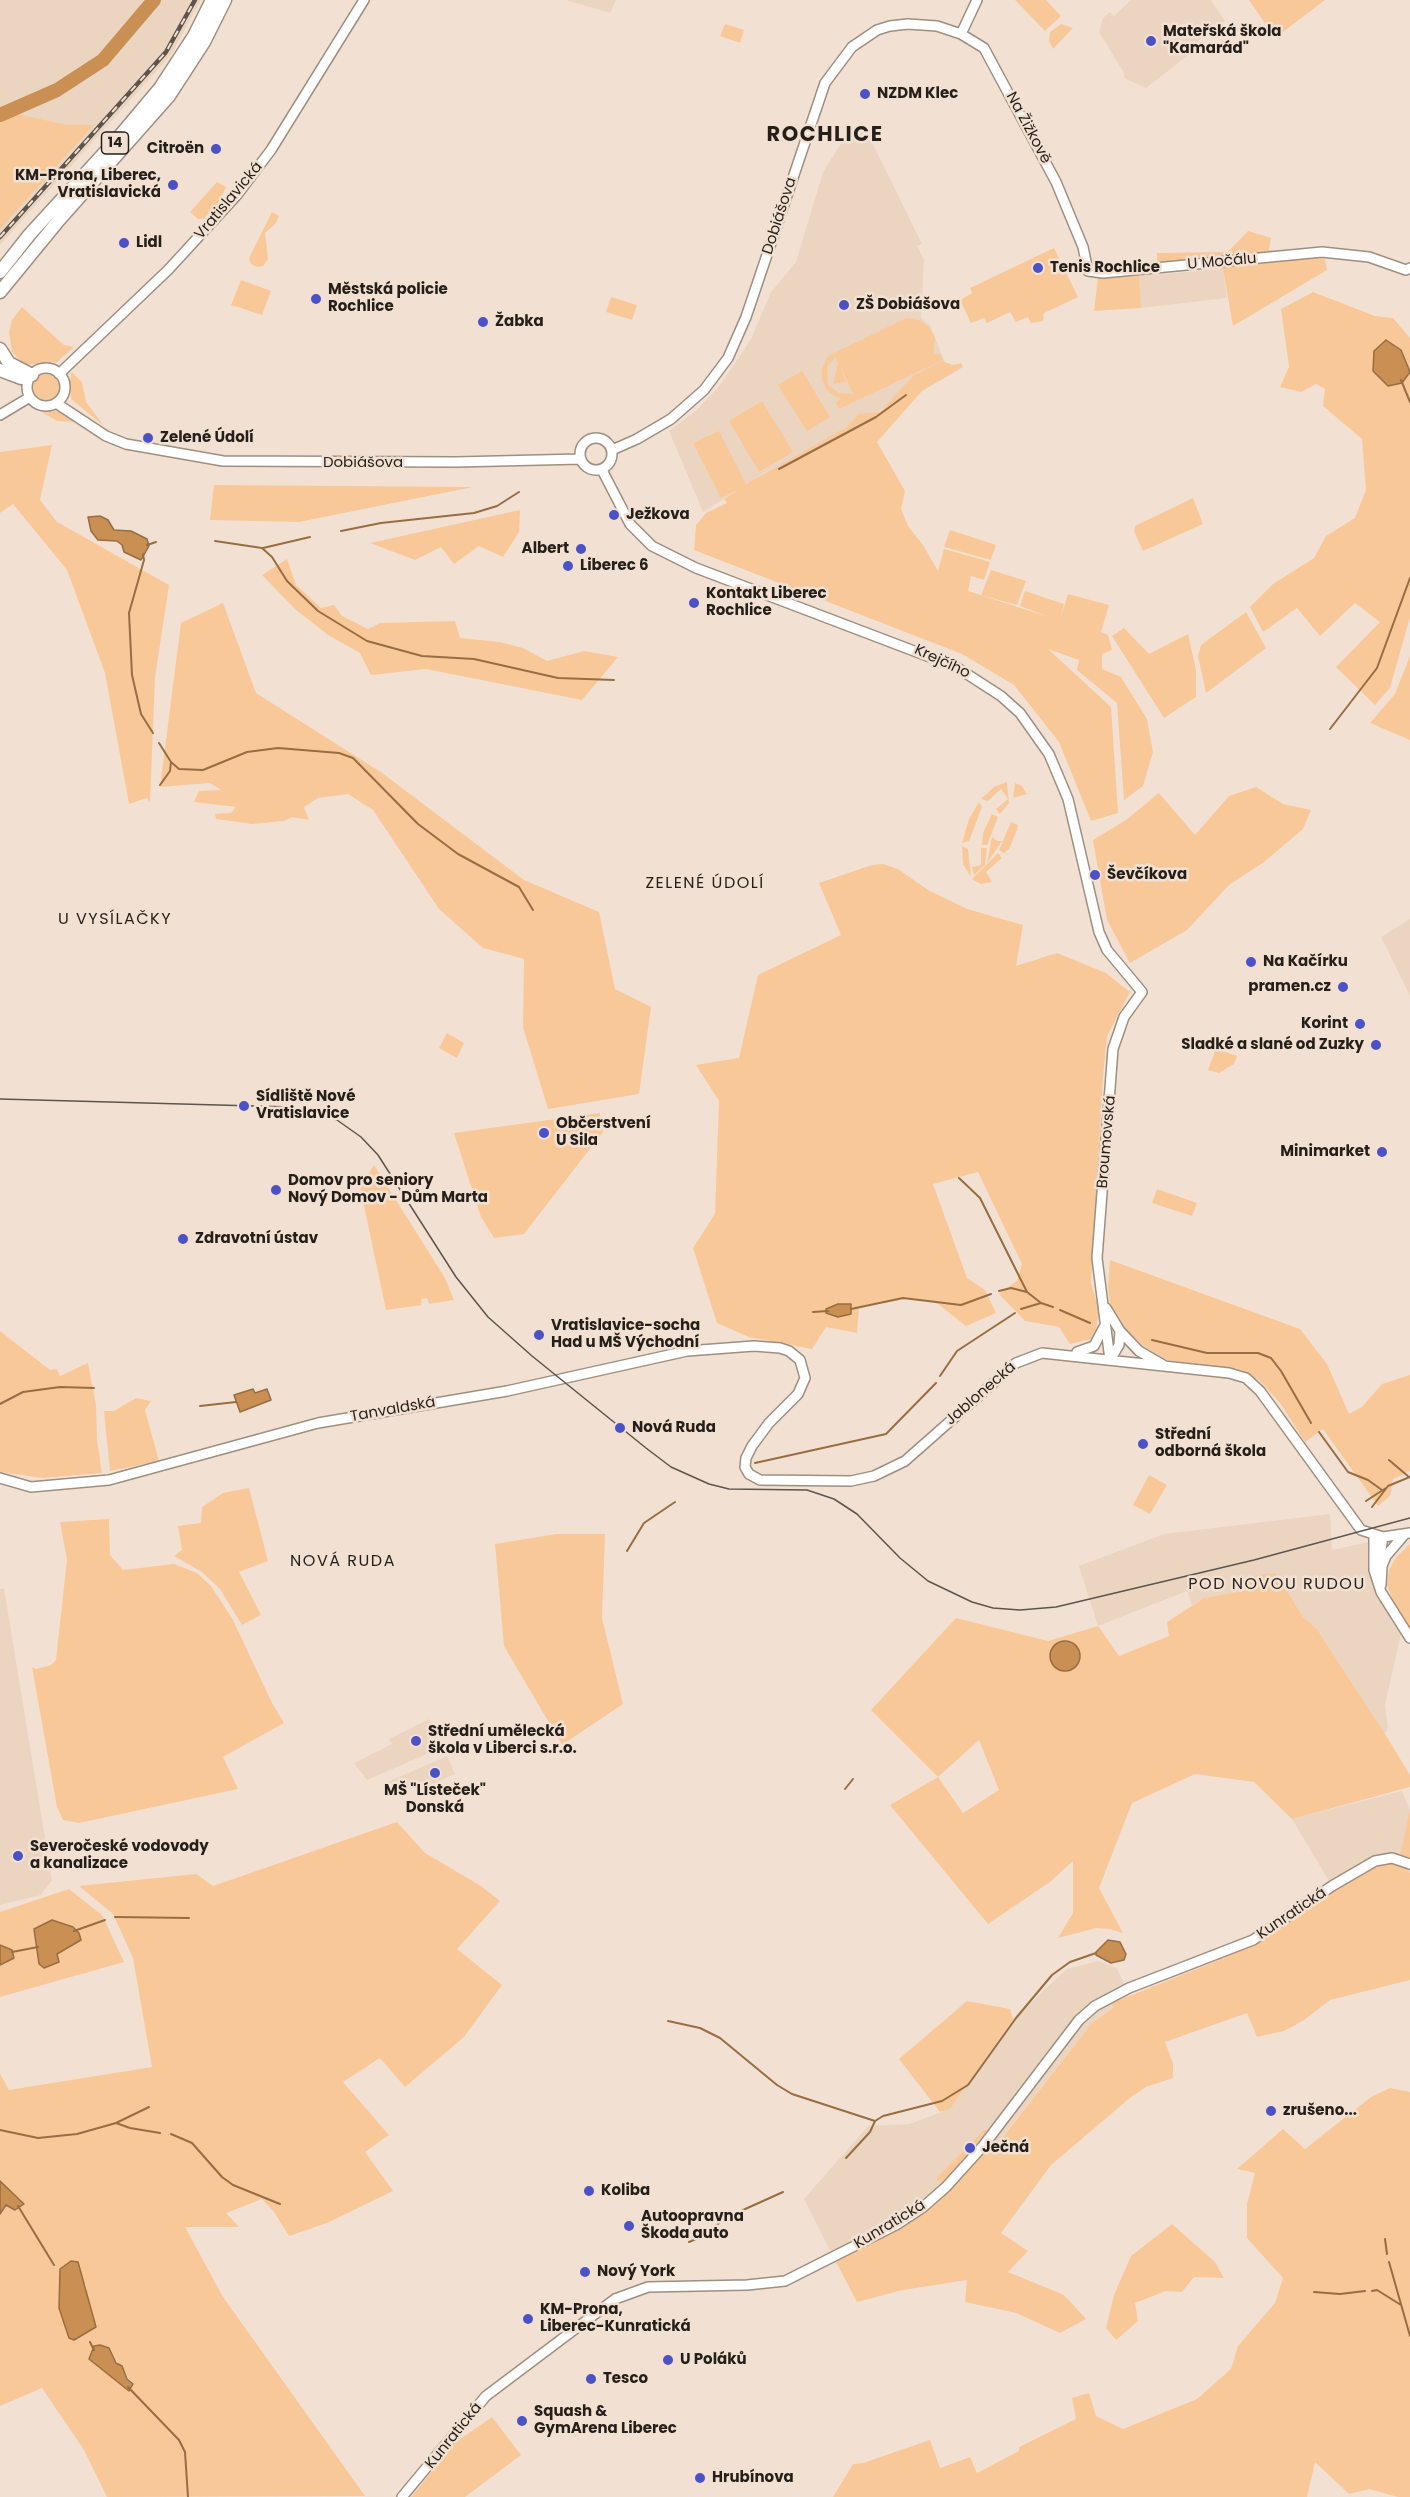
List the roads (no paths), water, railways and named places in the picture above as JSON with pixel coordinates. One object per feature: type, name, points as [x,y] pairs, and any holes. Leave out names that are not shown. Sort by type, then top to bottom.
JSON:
[{"type":"highway","name":"14","points":[[3,268],[160,88],[194,36],[212,0]]},
{"type":"highway","name":"14","points":[[0,292],[59,220],[169,96],[204,42],[225,0]]},
{"type":"highway","points":[[0,304],[59,220]]},
{"type":"highway","points":[[0,349],[9,363],[30,379]]},
{"type":"highway","points":[[0,370],[30,379]]},
{"type":"street","name":"Vratislavická","points":[[59,374],[168,270],[237,195],[271,150],[364,0]]},
{"type":"street","points":[[961,34],[977,0]]},
{"type":"street","name":"Dobiášova","points":[[612,450],[637,440],[670,419],[704,390],[728,358],[746,316],[825,83],[846,53],[871,33],[890,26],[921,24],[961,34]]},
{"type":"street","name":"Na Žižkově","points":[[961,34],[984,48],[991,57],[1056,182],[1083,247],[1088,271]]},
{"type":"street","name":"U Močálu","points":[[1088,271],[1103,273],[1322,252],[1356,256],[1406,270],[1410,268]]},
{"type":"street","points":[[47,369],[59,374],[64,383],[60,400],[43,406],[30,397],[30,379],[47,369]]},
{"type":"street","points":[[0,415],[30,397]]},
{"type":"street","name":"Dobiášova","points":[[60,400],[107,433],[146,449],[248,463],[580,459]]},
{"type":"street","points":[[591,439],[603,440],[612,450],[611,462],[602,470],[590,469],[580,459],[582,446],[591,439]]},
{"type":"street","name":"Krejčího","points":[[602,470],[630,524],[652,546],[696,568],[931,655],[978,680],[1020,713],[1049,754],[1061,777],[1068,799],[1093,914],[1103,941],[1115,961],[1142,992]]},
{"type":"street","name":"Broumovská","points":[[1110,1360],[1096,1258],[1113,1049],[1125,1017],[1142,992]]},
{"type":"street","name":"Broumovská","points":[[1101,1298],[1120,1331],[1139,1351],[1165,1366]]},
{"type":"street","points":[[1066,1354],[1089,1350],[1099,1339],[1104,1325]]},
{"type":"street","points":[[1110,1360],[1119,1345],[1120,1331]]},
{"type":"street","name":"Tanvaldská","points":[[0,1478],[31,1487],[109,1480],[307,1425],[507,1392],[687,1351],[751,1347],[780,1348],[789,1351]]},
{"type":"street","name":"Jablonecká","points":[[789,1351],[800,1360],[804,1370],[804,1386],[769,1423],[748,1453],[746,1470],[760,1480],[851,1481],[874,1476],[905,1461],[1016,1363],[1038,1353],[1066,1354],[1229,1373],[1246,1378],[1260,1391],[1282,1420],[1350,1518],[1361,1530],[1379,1536]]},
{"type":"street","points":[[1407,1534],[1379,1536],[1378,1572],[1381,1592],[1410,1638]]},
{"type":"street","points":[[1381,1592],[1382,1566],[1391,1548],[1407,1534]]},
{"type":"street","name":"Kunratická","points":[[402,2497],[486,2396],[615,2299],[648,2287],[747,2285],[785,2281],[896,2225],[922,2208],[964,2168],[1068,2033],[1095,2006],[1129,1988],[1253,1940],[1332,1886],[1375,1861],[1392,1858],[1410,1864]]},
{"type":"waterway","points":[[0,115],[57,90],[103,60],[154,0]]},
{"type":"waterway","points":[[1401,380],[1410,402]]},
{"type":"waterway","points":[[779,469],[876,417],[906,395]]},
{"type":"waterway","points":[[341,531],[381,523],[474,513],[497,506],[519,492]]},
{"type":"waterway","points":[[263,548],[310,537]]},
{"type":"waterway","points":[[215,541],[262,548],[272,557],[287,581],[318,611],[367,641],[422,656],[474,659],[558,678],[614,680]]},
{"type":"waterway","points":[[147,545],[156,542]]},
{"type":"waterway","points":[[143,554],[144,560],[129,613],[132,675],[141,714],[153,733]]},
{"type":"waterway","points":[[1330,729],[1377,668],[1410,578]]},
{"type":"waterway","points":[[159,743],[171,762],[170,771],[160,785]]},
{"type":"waterway","points":[[171,762],[179,769],[203,770],[247,752],[278,748],[339,753],[353,758],[418,824],[458,854],[519,887],[533,910]]},
{"type":"waterway","points":[[959,1178],[980,1198],[1027,1292]]},
{"type":"waterway","points":[[999,1291],[1011,1288],[1027,1292],[1041,1303]]},
{"type":"waterway","points":[[851,1309],[903,1298],[961,1305],[991,1294]]},
{"type":"waterway","points":[[1021,1309],[1041,1303],[1053,1307]]},
{"type":"waterway","points":[[1060,1310],[1090,1323]]},
{"type":"waterway","points":[[813,1312],[828,1311]]},
{"type":"waterway","points":[[940,1376],[957,1351],[1015,1313]]},
{"type":"waterway","points":[[1152,1340],[1207,1353],[1258,1353],[1271,1358],[1311,1423]]},
{"type":"waterway","points":[[755,1463],[886,1434],[936,1383]]},
{"type":"waterway","points":[[0,1404],[23,1392],[60,1387],[94,1388]]},
{"type":"waterway","points":[[200,1406],[236,1402]]},
{"type":"waterway","points":[[1319,1432],[1348,1472],[1368,1480],[1382,1490]]},
{"type":"waterway","points":[[1389,1460],[1409,1477]]},
{"type":"waterway","points":[[1372,1507],[1388,1486],[1410,1477]]},
{"type":"waterway","points":[[1366,1501],[1386,1488]]},
{"type":"waterway","points":[[627,1551],[644,1523],[675,1502]]},
{"type":"waterway","points":[[845,1789],[853,1779]]},
{"type":"waterway","points":[[115,1917],[189,1918]]},
{"type":"waterway","points":[[74,1931],[105,1920]]},
{"type":"waterway","points":[[12,1952],[38,1947]]},
{"type":"waterway","points":[[846,2158],[870,2132],[875,2121],[883,2116],[942,2101],[968,2085],[1016,2018],[1052,1975],[1070,1962],[1096,1953]]},
{"type":"waterway","points":[[668,2021],[700,2028],[720,2038],[777,2085],[792,2094],[875,2121]]},
{"type":"waterway","points":[[116,2123],[149,2107]]},
{"type":"waterway","points":[[0,2130],[38,2138],[77,2134],[116,2123],[160,2133]]},
{"type":"waterway","points":[[171,2134],[192,2143],[222,2177],[233,2185],[280,2204]]},
{"type":"waterway","points":[[689,2242],[708,2234],[723,2219],[783,2192]]},
{"type":"waterway","points":[[18,2206],[54,2265]]},
{"type":"waterway","points":[[1385,2239],[1387,2254]]},
{"type":"waterway","points":[[1389,2262],[1410,2336]]},
{"type":"waterway","points":[[1372,2291],[1377,2290],[1401,2305]]},
{"type":"waterway","points":[[1314,2292],[1340,2294],[1365,2291]]},
{"type":"waterway","points":[[90,2342],[94,2350]]},
{"type":"waterway","points":[[128,2387],[179,2440],[185,2452],[188,2497]]},
{"type":"tram line","points":[[0,1099],[291,1107],[316,1111],[337,1120],[361,1137],[378,1155],[456,1277],[488,1317],[532,1356],[671,1467],[709,1484],[729,1489],[807,1490],[834,1499],[857,1514],[900,1558],[928,1581],[972,1602],[993,1608],[1020,1610],[1056,1607],[1254,1560],[1410,1518]]},
{"type":"railway","points":[[0,237],[166,52],[195,0]]},
{"type":"place","name":"Mateřská škola \"Kamarád\"","points":[[1151,41]]},
{"type":"place","name":"NZDM Klec","points":[[865,94]]},
{"type":"place","name":"Citroën","points":[[216,149]]},
{"type":"place","name":"KM-Prona, Liberec, Vratislavická","points":[[173,185]]},
{"type":"place","name":"Lidl","points":[[124,243]]},
{"type":"place","name":"Tenis Rochlice","points":[[1038,268]]},
{"type":"place","name":"Městská policie Rochlice","points":[[316,299]]},
{"type":"place","name":"ZŠ Dobiášova","points":[[844,305]]},
{"type":"place","name":"Žabka","points":[[483,322]]},
{"type":"place","name":"Zelené Údolí","points":[[148,438]]},
{"type":"place","name":"Ježkova","points":[[614,515]]},
{"type":"place","name":"Albert","points":[[581,549]]},
{"type":"place","name":"Liberec 6","points":[[568,566]]},
{"type":"place","name":"Kontakt Liberec Rochlice","points":[[694,603]]},
{"type":"place","name":"Ševčíkova","points":[[1095,875]]},
{"type":"place","name":"Na Kačírku","points":[[1251,962]]},
{"type":"place","name":"pramen.cz","points":[[1343,987]]},
{"type":"place","name":"Korint","points":[[1360,1024]]},
{"type":"place","name":"Sladké a slané od Zuzky","points":[[1376,1045]]},
{"type":"place","name":"Sídliště Nové Vratislavice","points":[[244,1106]]},
{"type":"place","name":"Občerstvení U Sila","points":[[544,1133]]},
{"type":"place","name":"Minimarket","points":[[1382,1152]]},
{"type":"place","name":"Domov pro seniory Nový Domov - Dům Marta","points":[[276,1190]]},
{"type":"place","name":"Zdravotní ústav","points":[[183,1239]]},
{"type":"place","name":"Vratislavice-socha Had u MŠ Východní","points":[[539,1335]]},
{"type":"place","name":"Nová Ruda","points":[[620,1428]]},
{"type":"place","name":"Střední odborná škola","points":[[1143,1444]]},
{"type":"place","name":"Střední umělecká škola v Liberci s.r.o.","points":[[416,1741]]},
{"type":"place","name":"MŠ \"Lísteček\" Donská","points":[[435,1773]]},
{"type":"place","name":"Severočeské vodovody a kanalizace","points":[[18,1856]]},
{"type":"place","name":"zrušeno...","points":[[1271,2111]]},
{"type":"place","name":"Ječná","points":[[970,2148]]},
{"type":"place","name":"Koliba","points":[[589,2191]]},
{"type":"place","name":"Autoopravna Škoda auto","points":[[629,2226]]},
{"type":"place","name":"Nový York","points":[[585,2272]]},
{"type":"place","name":"KM-Prona, Liberec-Kunratická","points":[[528,2319]]},
{"type":"place","name":"U Poláků","points":[[668,2360]]},
{"type":"place","name":"Tesco","points":[[591,2379]]},
{"type":"place","name":"Squash & GymArena Liberec","points":[[522,2421]]},
{"type":"place","name":"Hrubínova","points":[[700,2478]]},
{"type":"district","name":"ROCHLICE","points":[[825,136]]},
{"type":"district","name":"ZELENÉ ÚDOLÍ","points":[[705,884]]},
{"type":"district","name":"U VYSÍLAČKY","points":[[115,920]]},
{"type":"district","name":"NOVÁ RUDA","points":[[343,1562]]},
{"type":"district","name":"POD NOVOU RUDOU","points":[[1277,1585]]}]
